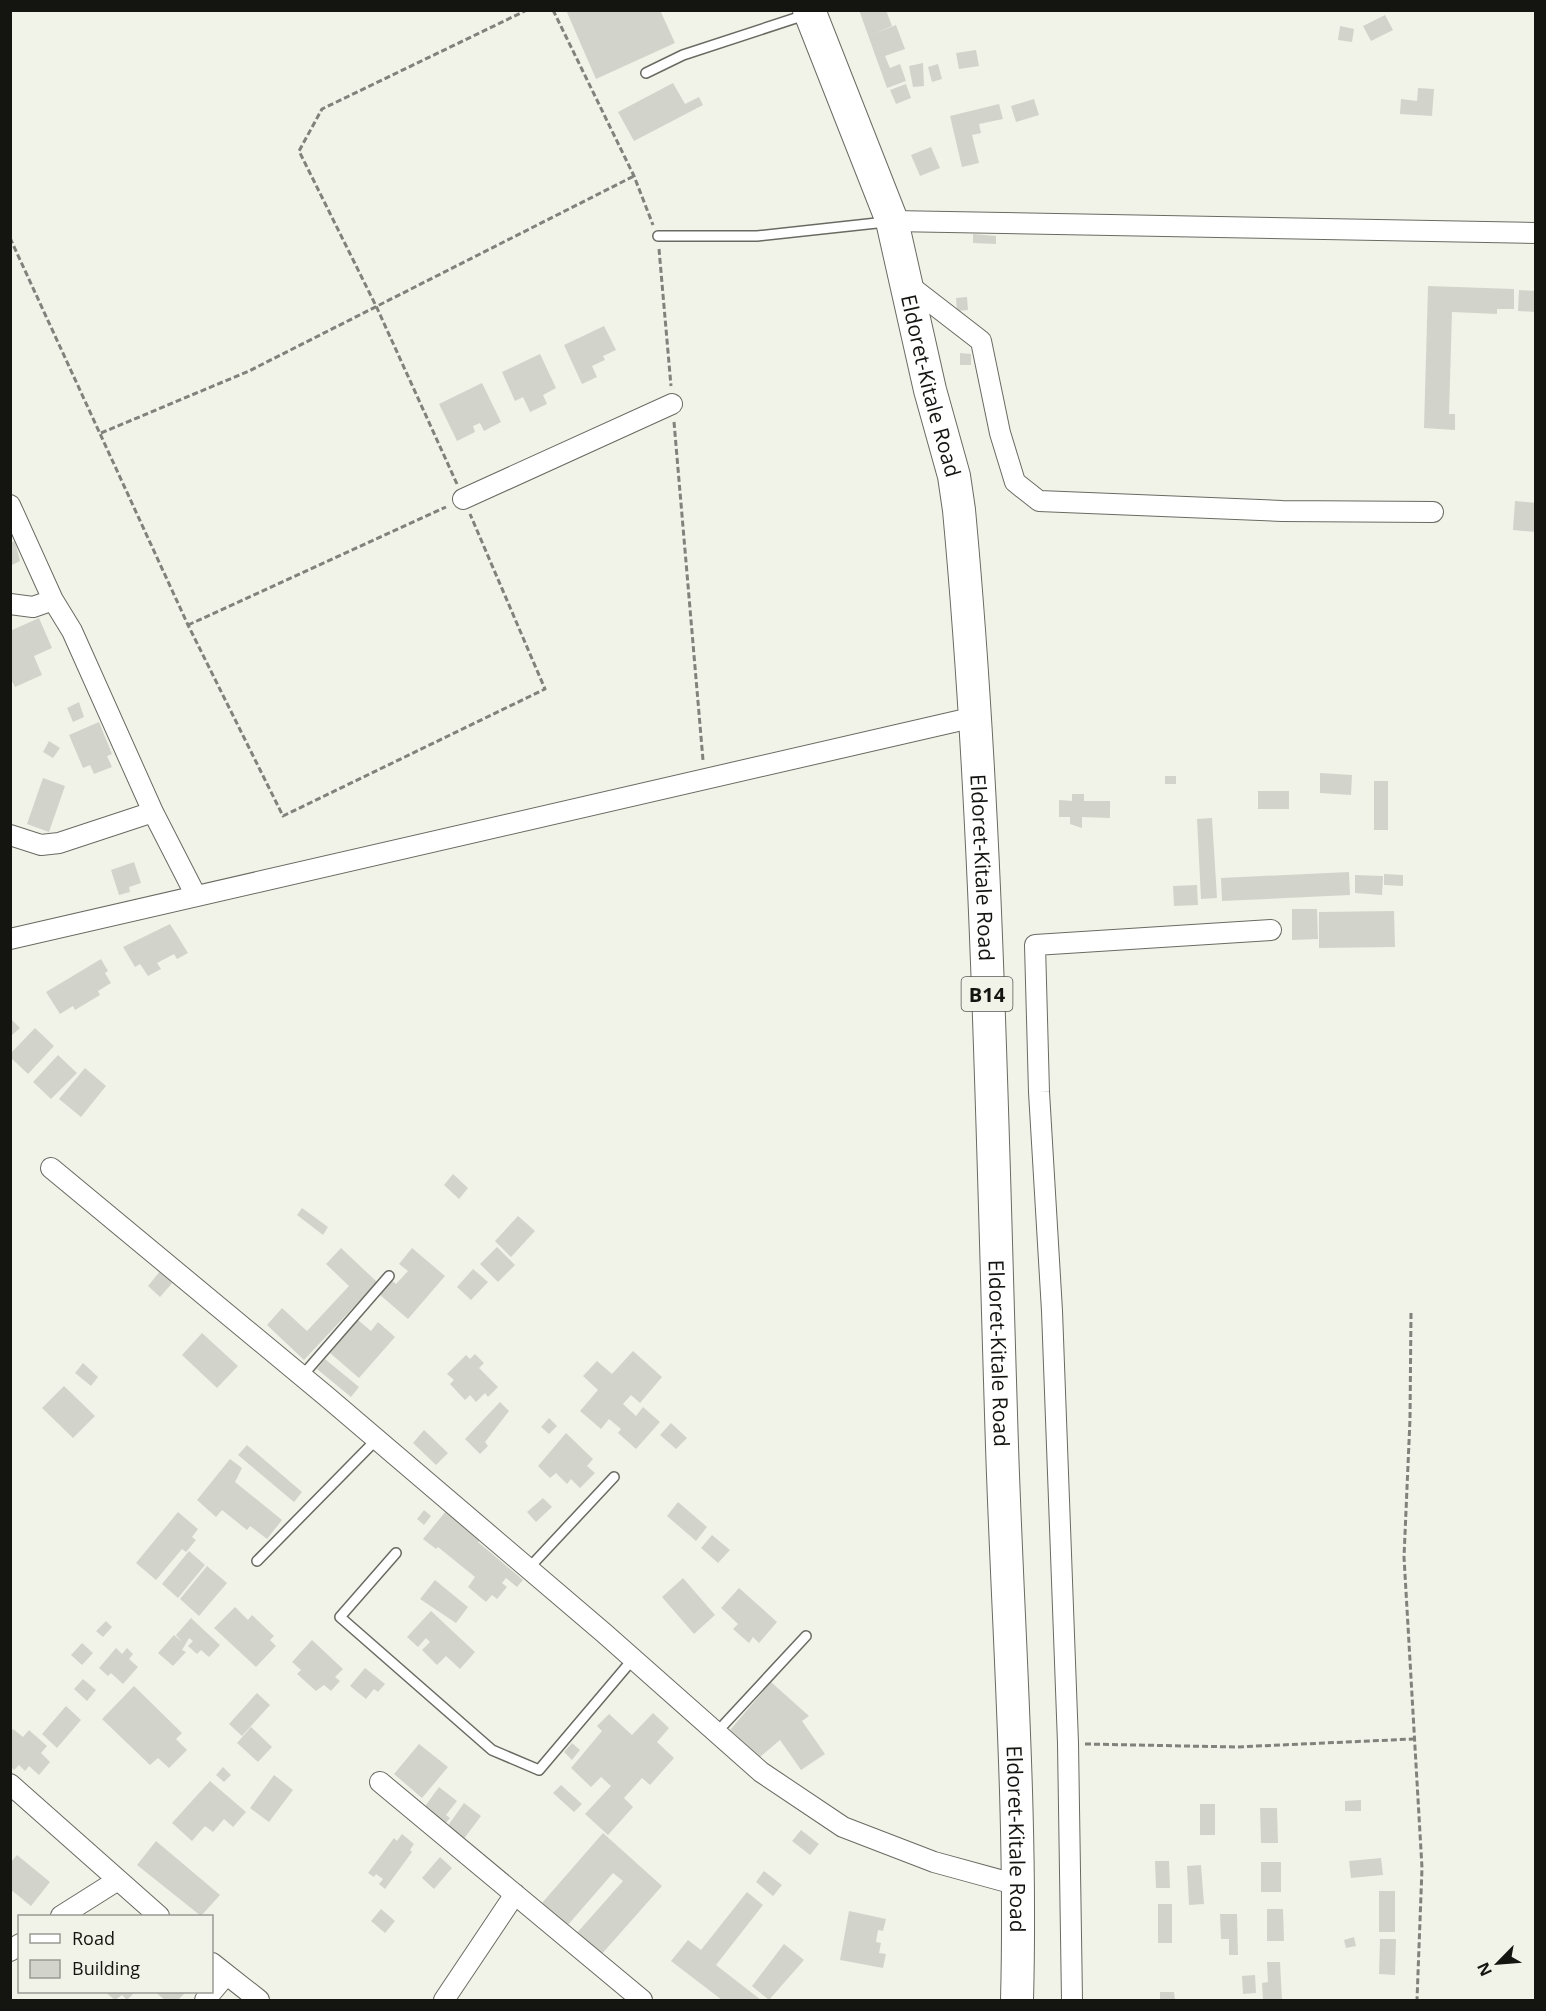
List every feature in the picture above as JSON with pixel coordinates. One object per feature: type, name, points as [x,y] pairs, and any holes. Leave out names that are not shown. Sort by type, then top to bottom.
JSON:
[{"type":"highway","name":"Eldoret-Kitale Road","points":[[810,12],[891,221],[930,390],[954,476],[968,612],[975,717],[990,1050],[1017,1885],[1017,2001]]},
{"type":"street","points":[[891,221],[1536,233]]},
{"type":"street","points":[[906,283],[981,340],[1000,433],[1015,482],[1039,501],[1282,511],[1433,512]]},
{"type":"street","points":[[464,499],[672,404]]},
{"type":"street","points":[[10,505],[53,600],[72,630],[153,812],[196,896]]},
{"type":"street","points":[[10,604],[33,608],[53,600]]},
{"type":"street","points":[[10,939],[975,717]]},
{"type":"street","points":[[10,835],[41,845],[59,843],[153,812]]},
{"type":"street","points":[[1072,2001],[1068,1743],[1052,1311],[1039,1092],[1035,945],[1271,930]]},
{"type":"street","points":[[51,1168],[377,1439],[761,1772],[843,1827],[934,1862],[1017,1885]]},
{"type":"street","points":[[380,1782],[642,2001]]},
{"type":"street","points":[[10,1784],[157,1915]]},
{"type":"street","points":[[64,1915],[118,1880]]},
{"type":"street","points":[[444,2001],[515,1894]]},
{"type":"street","points":[[213,1984],[219,1969],[259,2001]]},
{"type":"lane","points":[[646,73],[683,55],[810,12]]},
{"type":"lane","points":[[658,236],[757,236],[891,221]]},
{"type":"lane","points":[[302,1376],[388,1276]]},
{"type":"lane","points":[[257,1561],[377,1439]]},
{"type":"lane","points":[[528,1569],[614,1477]]},
{"type":"lane","points":[[396,1553],[340,1617],[492,1750],[539,1770],[633,1659]]},
{"type":"lane","points":[[716,1733],[806,1636]]},
{"type":"path","points":[[10,238],[188,625],[283,816],[545,689],[464,499],[377,308],[299,151],[322,109],[527,10]]},
{"type":"path","points":[[553,10],[634,176],[658,236],[705,779]]},
{"type":"path","points":[[101,433],[249,371],[634,176]]},
{"type":"path","points":[[188,625],[464,499]]},
{"type":"path","points":[[1411,1313],[1410,1419],[1404,1557],[1422,1868],[1417,2001]]},
{"type":"path","points":[[1068,1743],[1236,1747],[1413,1738]]},
{"type":"building","points":[[566,10],[660,10],[675,43],[596,79]]},
{"type":"building","points":[[859,10],[886,10],[892,26],[873,34],[896,25],[905,49],[885,56],[890,68],[900,64],[906,81],[887,88]]},
{"type":"building","points":[[1385,15],[1393,30],[1371,41],[1363,26]]},
{"type":"building","points":[[1340,26],[1354,29],[1352,42],[1338,40]]},
{"type":"building","points":[[976,50],[979,66],[959,69],[956,53]]},
{"type":"building","points":[[923,63],[924,86],[913,87],[909,66]]},
{"type":"building","points":[[938,64],[942,79],[932,82],[928,67]]},
{"type":"building","points":[[673,83],[685,104],[699,97],[703,105],[634,141],[618,112]]},
{"type":"building","points":[[906,84],[911,98],[896,104],[890,90]]},
{"type":"building","points":[[1418,88],[1434,89],[1432,116],[1400,114],[1401,99],[1417,101]]},
{"type":"building","points":[[1034,99],[1039,115],[1016,122],[1011,106]]},
{"type":"building","points":[[999,104],[1003,119],[979,124],[981,133],[972,135],[979,163],[962,167],[950,116]]},
{"type":"building","points":[[931,147],[940,168],[920,176],[911,155]]},
{"type":"building","points":[[973,234],[996,236],[996,244],[973,243]]},
{"type":"building","points":[[1428,286],[1514,289],[1514,309],[1497,309],[1497,314],[1452,312],[1449,414],[1455,414],[1455,430],[1424,428]]},
{"type":"building","points":[[1519,290],[1536,291],[1536,312],[1518,311]]},
{"type":"building","points":[[967,297],[968,310],[957,311],[956,298]]},
{"type":"building","points":[[604,326],[616,350],[603,356],[605,360],[592,366],[597,377],[582,384],[564,345]]},
{"type":"building","points":[[960,353],[971,354],[971,365],[960,365]]},
{"type":"building","points":[[540,354],[556,388],[543,395],[547,404],[530,412],[523,397],[515,401],[502,372]]},
{"type":"building","points":[[482,383],[501,422],[484,431],[480,423],[473,426],[475,432],[457,441],[439,404]]},
{"type":"building","points":[[1515,501],[1536,503],[1536,532],[1513,530]]},
{"type":"building","points":[[15,541],[20,561],[10,566],[10,543]]},
{"type":"building","points":[[39,618],[52,648],[34,656],[42,675],[15,687],[10,677],[10,631]]},
{"type":"building","points":[[79,702],[84,717],[73,722],[67,708]]},
{"type":"building","points":[[99,722],[112,754],[107,756],[112,767],[94,774],[90,765],[83,768],[69,735]]},
{"type":"building","points":[[49,741],[60,748],[53,758],[43,752]]},
{"type":"building","points":[[1320,773],[1352,775],[1351,795],[1320,793]]},
{"type":"building","points":[[1165,776],[1176,776],[1176,784],[1165,784]]},
{"type":"building","points":[[43,778],[65,786],[49,832],[27,824]]},
{"type":"building","points":[[1374,781],[1388,781],[1388,830],[1374,830]]},
{"type":"building","points":[[1258,791],[1289,791],[1289,809],[1258,809]]},
{"type":"building","points":[[1072,794],[1084,794],[1084,801],[1110,801],[1110,818],[1082,817],[1082,828],[1070,824],[1070,817],[1059,817],[1059,800],[1072,801]]},
{"type":"building","points":[[1212,818],[1217,898],[1201,899],[1197,819]]},
{"type":"building","points":[[134,862],[141,883],[129,887],[130,892],[119,895],[111,870]]},
{"type":"building","points":[[1349,872],[1350,895],[1222,901],[1221,878]]},
{"type":"building","points":[[1384,874],[1403,875],[1403,886],[1384,885]]},
{"type":"building","points":[[1355,875],[1383,876],[1382,895],[1355,893]]},
{"type":"building","points":[[1197,885],[1198,905],[1174,906],[1173,886]]},
{"type":"building","points":[[1292,909],[1317,909],[1318,939],[1292,940]]},
{"type":"building","points":[[1394,911],[1395,947],[1319,948],[1319,912]]},
{"type":"building","points":[[170,924],[188,953],[177,959],[174,954],[157,963],[161,969],[148,976],[140,964],[135,967],[123,947]]},
{"type":"building","points":[[101,959],[108,971],[105,973],[111,983],[98,991],[100,995],[75,1010],[73,1006],[60,1014],[46,992]]},
{"type":"building","points":[[10,1018],[20,1028],[10,1037]]},
{"type":"building","points":[[35,1028],[54,1046],[28,1074],[10,1057],[10,1054]]},
{"type":"building","points":[[58,1055],[77,1073],[51,1099],[33,1082]]},
{"type":"building","points":[[85,1068],[106,1086],[81,1117],[59,1099]]},
{"type":"building","points":[[453,1174],[468,1188],[459,1199],[444,1185]]},
{"type":"building","points":[[302,1208],[328,1227],[323,1235],[297,1215]]},
{"type":"building","points":[[518,1216],[535,1231],[511,1257],[495,1241]]},
{"type":"building","points":[[497,1247],[515,1265],[498,1282],[480,1264]]},
{"type":"building","points":[[341,1248],[377,1282],[304,1360],[267,1325],[282,1308],[307,1331],[349,1286],[326,1264]]},
{"type":"building","points":[[412,1248],[445,1276],[408,1319],[379,1294],[391,1280],[396,1284],[408,1271],[399,1264]]},
{"type":"building","points":[[473,1269],[488,1282],[471,1300],[457,1287]]},
{"type":"building","points":[[161,1270],[174,1281],[160,1297],[148,1286]]},
{"type":"building","points":[[358,1320],[371,1331],[378,1322],[395,1337],[359,1378],[330,1353]]},
{"type":"building","points":[[202,1333],[238,1366],[217,1388],[182,1355]]},
{"type":"building","points":[[633,1351],[662,1377],[640,1403],[631,1395],[623,1404],[636,1416],[643,1407],[660,1422],[636,1449],[618,1433],[621,1429],[609,1419],[601,1429],[580,1411],[598,1390],[583,1376],[597,1361],[612,1374]]},
{"type":"building","points":[[475,1354],[484,1363],[479,1368],[498,1387],[488,1397],[485,1393],[476,1402],[470,1395],[465,1400],[450,1384],[454,1380],[447,1374],[466,1355],[470,1359]]},
{"type":"building","points":[[325,1359],[359,1387],[351,1397],[317,1369]]},
{"type":"building","points":[[83,1363],[98,1377],[91,1386],[75,1373]]},
{"type":"building","points":[[64,1386],[95,1416],[73,1438],[42,1408]]},
{"type":"building","points":[[500,1402],[509,1411],[485,1442],[488,1446],[480,1454],[465,1439]]},
{"type":"building","points":[[549,1418],[557,1426],[549,1434],[541,1427]]},
{"type":"building","points":[[671,1423],[687,1438],[676,1449],[660,1435]]},
{"type":"building","points":[[424,1430],[448,1453],[436,1465],[413,1443]]},
{"type":"building","points":[[566,1433],[593,1459],[587,1466],[595,1473],[580,1488],[571,1479],[567,1484],[556,1473],[550,1478],[538,1466]]},
{"type":"building","points":[[247,1445],[302,1492],[294,1502],[238,1455]]},
{"type":"building","points":[[230,1459],[242,1468],[235,1482],[282,1520],[267,1539],[250,1526],[247,1530],[222,1510],[216,1517],[197,1500]]},
{"type":"building","points":[[543,1498],[552,1507],[536,1522],[527,1512]]},
{"type":"building","points":[[678,1502],[707,1527],[696,1541],[667,1516]]},
{"type":"building","points":[[424,1510],[431,1516],[424,1525],[417,1519]]},
{"type":"building","points":[[446,1511],[481,1539],[478,1542],[523,1580],[517,1587],[506,1578],[502,1583],[507,1587],[497,1599],[492,1595],[486,1602],[468,1587],[475,1577],[438,1547],[436,1549],[423,1539]]},
{"type":"building","points":[[178,1512],[198,1529],[192,1537],[196,1540],[186,1552],[182,1549],[156,1580],[136,1563]]},
{"type":"building","points":[[712,1535],[730,1550],[718,1563],[701,1548]]},
{"type":"building","points":[[189,1551],[205,1565],[178,1598],[162,1584]]},
{"type":"building","points":[[207,1566],[227,1583],[199,1616],[180,1599]]},
{"type":"building","points":[[683,1578],[715,1615],[694,1634],[662,1597]]},
{"type":"building","points":[[435,1580],[468,1607],[456,1623],[420,1599]]},
{"type":"building","points":[[739,1588],[777,1622],[759,1643],[753,1637],[749,1643],[733,1629],[738,1624],[721,1608]]},
{"type":"building","points":[[235,1607],[248,1620],[252,1615],[274,1636],[270,1640],[276,1646],[256,1667],[214,1628]]},
{"type":"building","points":[[431,1611],[475,1652],[460,1669],[446,1656],[437,1665],[422,1650],[430,1642],[426,1638],[418,1647],[407,1637]]},
{"type":"building","points":[[191,1618],[220,1645],[209,1657],[201,1650],[197,1654],[188,1646],[193,1641],[189,1638],[182,1650],[186,1652],[173,1666],[158,1653],[174,1635],[182,1642],[176,1635]]},
{"type":"building","points":[[106,1621],[112,1627],[103,1637],[96,1631]]},
{"type":"building","points":[[312,1640],[343,1669],[335,1677],[340,1681],[331,1691],[324,1685],[316,1691],[297,1674],[301,1670],[292,1662]]},
{"type":"building","points":[[82,1643],[93,1653],[82,1665],[71,1655]]},
{"type":"building","points":[[116,1648],[122,1654],[127,1648],[133,1654],[129,1659],[138,1667],[123,1684],[111,1673],[108,1676],[99,1668]]},
{"type":"building","points":[[365,1668],[385,1684],[378,1692],[374,1689],[366,1699],[350,1686]]},
{"type":"building","points":[[83,1679],[96,1690],[87,1701],[74,1689]]},
{"type":"building","points":[[771,1682],[809,1716],[802,1721],[825,1754],[801,1770],[780,1740],[760,1757],[730,1730]]},
{"type":"building","points":[[134,1686],[182,1733],[176,1739],[187,1750],[169,1768],[158,1758],[150,1765],[102,1719]]},
{"type":"building","points":[[257,1693],[270,1705],[242,1736],[229,1724]]},
{"type":"building","points":[[66,1706],[81,1720],[57,1748],[42,1734]]},
{"type":"building","points":[[653,1713],[669,1728],[657,1742],[674,1758],[650,1785],[642,1778],[624,1798],[633,1807],[608,1835],[585,1814],[611,1786],[601,1777],[591,1787],[571,1768],[602,1731],[597,1726],[609,1714],[632,1735]]},
{"type":"building","points":[[251,1727],[272,1747],[258,1762],[237,1743]]},
{"type":"building","points":[[13,1729],[23,1737],[29,1730],[47,1746],[41,1753],[50,1762],[39,1775],[29,1766],[25,1771],[19,1765],[14,1770],[10,1766],[10,1732]]},
{"type":"building","points":[[572,1743],[580,1750],[572,1760],[564,1752]]},
{"type":"building","points":[[419,1744],[448,1767],[422,1798],[394,1774]]},
{"type":"building","points":[[223,1767],[231,1775],[224,1782],[216,1775]]},
{"type":"building","points":[[274,1775],[293,1790],[269,1822],[250,1808]]},
{"type":"building","points":[[210,1781],[246,1812],[233,1827],[224,1819],[213,1832],[205,1826],[192,1841],[172,1823]]},
{"type":"building","points":[[561,1785],[582,1804],[574,1812],[553,1793]]},
{"type":"building","points":[[439,1787],[457,1801],[446,1815],[450,1818],[444,1825],[423,1809]]},
{"type":"building","points":[[1361,1800],[1361,1811],[1345,1811],[1345,1801]]},
{"type":"building","points":[[464,1803],[481,1816],[463,1840],[447,1827]]},
{"type":"building","points":[[1200,1804],[1215,1804],[1215,1835],[1200,1835]]},
{"type":"building","points":[[1260,1808],[1277,1808],[1278,1843],[1261,1843]]},
{"type":"building","points":[[801,1830],[819,1844],[810,1855],[792,1841]]},
{"type":"building","points":[[603,1833],[662,1886],[600,1956],[576,1934],[623,1881],[613,1873],[567,1926],[542,1903]]},
{"type":"building","points":[[402,1834],[414,1844],[410,1850],[412,1852],[385,1889],[379,1884],[383,1879],[376,1874],[374,1877],[368,1873],[394,1838],[397,1841]]},
{"type":"building","points":[[156,1841],[220,1895],[200,1915],[137,1865]]},
{"type":"building","points":[[17,1855],[50,1882],[31,1906],[10,1889],[10,1863]]},
{"type":"building","points":[[440,1857],[452,1868],[434,1889],[422,1878]]},
{"type":"building","points":[[1381,1858],[1383,1875],[1351,1878],[1349,1861]]},
{"type":"building","points":[[1155,1861],[1169,1861],[1170,1888],[1156,1888]]},
{"type":"building","points":[[1261,1862],[1281,1862],[1281,1892],[1261,1892]]},
{"type":"building","points":[[1201,1865],[1204,1904],[1189,1905],[1187,1866]]},
{"type":"building","points":[[764,1871],[782,1885],[773,1896],[756,1882]]},
{"type":"building","points":[[1379,1891],[1395,1891],[1395,1932],[1379,1932]]},
{"type":"building","points":[[747,1892],[763,1905],[716,1965],[761,2000],[722,2000],[671,1961],[688,1940],[701,1950]]},
{"type":"building","points":[[1158,1904],[1172,1904],[1172,1943],[1158,1943]]},
{"type":"building","points":[[381,1909],[395,1921],[385,1933],[371,1921]]},
{"type":"building","points":[[1267,1909],[1283,1909],[1284,1941],[1267,1941]]},
{"type":"building","points":[[849,1911],[886,1919],[883,1931],[878,1930],[876,1942],[881,1943],[879,1953],[886,1954],[883,1968],[840,1960]]},
{"type":"building","points":[[1220,1914],[1237,1914],[1238,1955],[1229,1955],[1229,1939],[1221,1939]]},
{"type":"building","points":[[1354,1937],[1356,1946],[1346,1948],[1344,1940]]},
{"type":"building","points":[[1380,1939],[1396,1939],[1395,1975],[1379,1974]]},
{"type":"building","points":[[784,1944],[804,1960],[769,2000],[752,1986]]},
{"type":"building","points":[[1267,1962],[1280,1962],[1282,2000],[1263,2000],[1262,1983],[1268,1982]]},
{"type":"building","points":[[1255,1975],[1256,1993],[1243,1994],[1242,1976]]},
{"type":"building","points":[[1160,1992],[1174,1992],[1175,2000],[1160,2000]]},
{"type":"building","points":[[106,1993],[134,1993],[127,2000],[122,1995],[115,2000]]},
{"type":"building","points":[[156,1993],[185,1993],[178,2000],[165,2000]]}]
